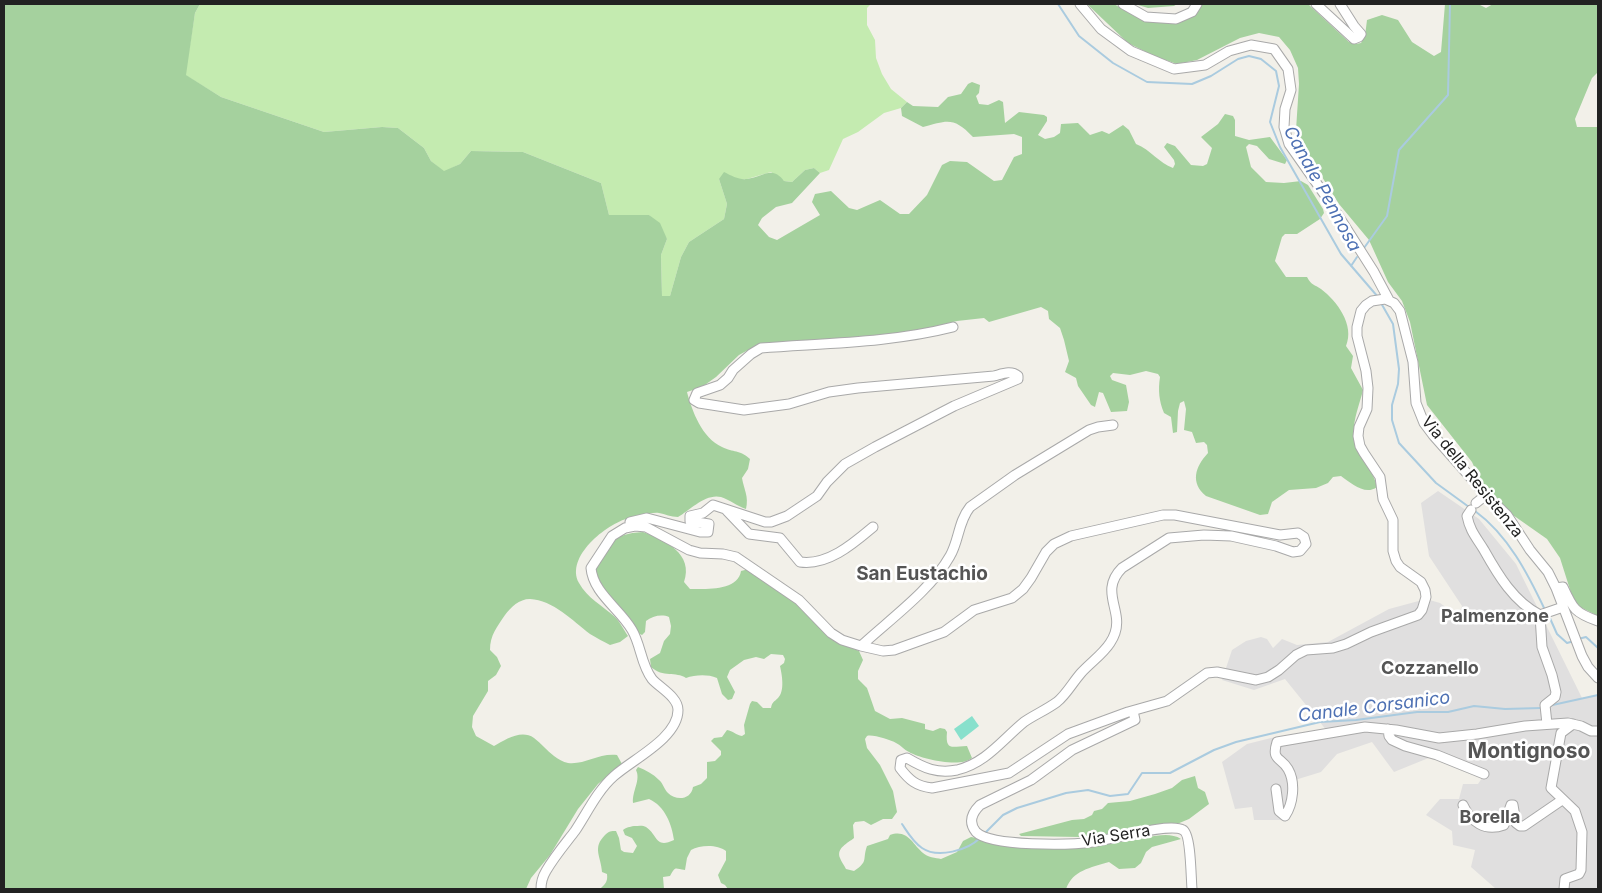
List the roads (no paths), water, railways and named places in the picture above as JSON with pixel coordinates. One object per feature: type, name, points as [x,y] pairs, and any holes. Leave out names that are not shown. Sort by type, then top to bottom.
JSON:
[{"type":"street","name":"Via della Resistenza","points":[[1080,4],[1101,29],[1131,51],[1174,69],[1204,66],[1230,51],[1251,45],[1274,49],[1288,69],[1291,90],[1285,109],[1284,127],[1289,144],[1327,198],[1374,272],[1387,300],[1394,303],[1400,311],[1413,362],[1416,403],[1424,423],[1486,495],[1507,515],[1530,550],[1548,572],[1556,588],[1559,609],[1574,634],[1588,667],[1598,678]]},
{"type":"street","points":[[1123,4],[1146,17],[1176,19],[1192,12],[1197,4]]},
{"type":"street","points":[[1316,4],[1354,39],[1359,37],[1360,34],[1340,4]]},
{"type":"street","points":[[541,889],[546,872],[576,830],[596,797],[613,776],[657,744],[672,728],[677,719],[678,708],[675,700],[648,673],[632,629],[600,591],[592,573],[591,568],[612,536],[625,528],[634,526],[646,527],[689,550],[736,557],[798,600],[831,633],[842,640],[884,651],[903,648],[944,632],[974,610],[1012,598],[1023,589],[1046,552],[1054,544],[1071,536],[1163,515],[1175,515],[1280,535],[1298,534],[1304,537],[1306,544],[1300,551],[1292,552],[1276,546],[1231,536],[1169,538],[1162,542],[1116,574],[1112,585],[1117,625],[1113,638],[1059,701],[1025,722],[993,752],[959,769],[937,772],[927,769],[907,758],[901,760],[900,768],[914,784],[932,788],[1009,773],[1068,734],[1167,701],[1208,673],[1217,672],[1256,680],[1268,677],[1279,670],[1296,654],[1306,650],[1332,648],[1346,644],[1371,632],[1418,615],[1422,610],[1426,597],[1425,590],[1422,582],[1400,567],[1396,561],[1393,551],[1393,520],[1383,499],[1380,477],[1360,446],[1358,436],[1359,427],[1367,409],[1368,388],[1366,371],[1356,336],[1357,327],[1361,311],[1366,305],[1372,301],[1387,300]]},
{"type":"street","points":[[625,528],[625,523],[648,518],[700,532],[708,532],[709,524],[690,521],[690,516],[703,513],[713,505],[765,522],[771,522],[787,516],[817,496],[827,482],[845,464],[954,406],[1018,379],[1018,376],[1010,373],[858,388],[829,392],[789,404],[744,410],[699,403],[694,400],[697,393],[720,384],[751,354],[761,348],[893,338],[926,334],[953,327]]},
{"type":"street","points":[[861,646],[938,574],[950,556],[960,525],[970,507],[1015,475],[1089,430],[1113,425]]},
{"type":"street","points":[[1486,495],[1473,506],[1467,516],[1470,529],[1497,574],[1527,608],[1540,615],[1559,609]]},
{"type":"street","points":[[725,508],[749,534],[780,538],[800,562],[819,561],[852,545],[873,527]]},
{"type":"street","points":[[1556,588],[1563,587],[1577,612],[1598,621]]},
{"type":"street","points":[[1540,615],[1542,647],[1556,692],[1555,697],[1545,709],[1547,724]]},
{"type":"street","name":"Via Serra","points":[[1133,711],[1135,720],[1072,750],[1031,780],[980,805],[971,817],[972,825],[977,832],[987,838],[1029,843],[1085,843],[1161,829],[1183,829],[1188,841],[1192,889]]},
{"type":"street","points":[[1276,789],[1279,811],[1285,816],[1291,807],[1292,786],[1288,769],[1276,758],[1274,750],[1277,742],[1365,727],[1439,738],[1547,724],[1573,724],[1590,731],[1598,731]]},
{"type":"street","points":[[1564,889],[1565,879],[1579,874],[1581,870],[1582,832],[1575,811],[1551,788],[1561,733],[1573,724]]},
{"type":"street","points":[[1388,729],[1392,740],[1404,746],[1438,755],[1484,774]]},
{"type":"street","points":[[1463,805],[1466,813],[1476,824],[1497,828],[1504,825],[1511,804],[1513,805],[1516,823],[1524,826],[1562,800]]},
{"type":"waterway","name":"Canale Pennosa","points":[[1058,4],[1079,36],[1113,63],[1147,82],[1192,84],[1211,76],[1238,59],[1249,56],[1261,59],[1276,71],[1279,86],[1270,122],[1280,147],[1341,254],[1378,297]]},
{"type":"waterway","points":[[1364,248],[1387,216],[1399,150],[1448,95],[1450,4]]},
{"type":"waterway","points":[[1351,266],[1357,257]]},
{"type":"waterway","name":"Canale Pennosa","points":[[1381,303],[1393,324],[1399,369],[1398,384],[1392,405],[1392,420],[1399,443],[1436,483],[1469,507]]},
{"type":"waterway","name":"Canale Pennosa","points":[[1475,511],[1507,543],[1532,583],[1545,610]]},
{"type":"waterway","name":"Canale Pennosa","points":[[1549,616],[1557,634],[1567,643],[1574,641]]},
{"type":"waterway","name":"Canale Pennosa","points":[[1578,639],[1586,637],[1598,648]]},
{"type":"waterway","name":"Canale Corsanico","points":[[1548,706],[1598,695]]},
{"type":"waterway","name":"Canale Corsanico","points":[[984,834],[1003,815],[1017,808],[1066,793],[1088,790],[1110,796],[1128,794],[1142,773],[1170,773],[1214,750],[1236,742],[1320,722],[1356,720],[1417,712],[1448,712],[1474,706],[1505,709],[1541,708]]},
{"type":"waterway","name":"Canale Corsanico","points":[[902,824],[919,846],[936,853],[952,852],[961,849],[980,838]]},
{"type":"district","name":"San Eustachio","points":[[922,574]]},
{"type":"district","name":"Palmenzone","points":[[1495,617]]},
{"type":"district","name":"Cozzanello","points":[[1430,669]]},
{"type":"district","name":"Montignoso","points":[[1529,752]]},
{"type":"district","name":"Borella","points":[[1490,818]]}]
